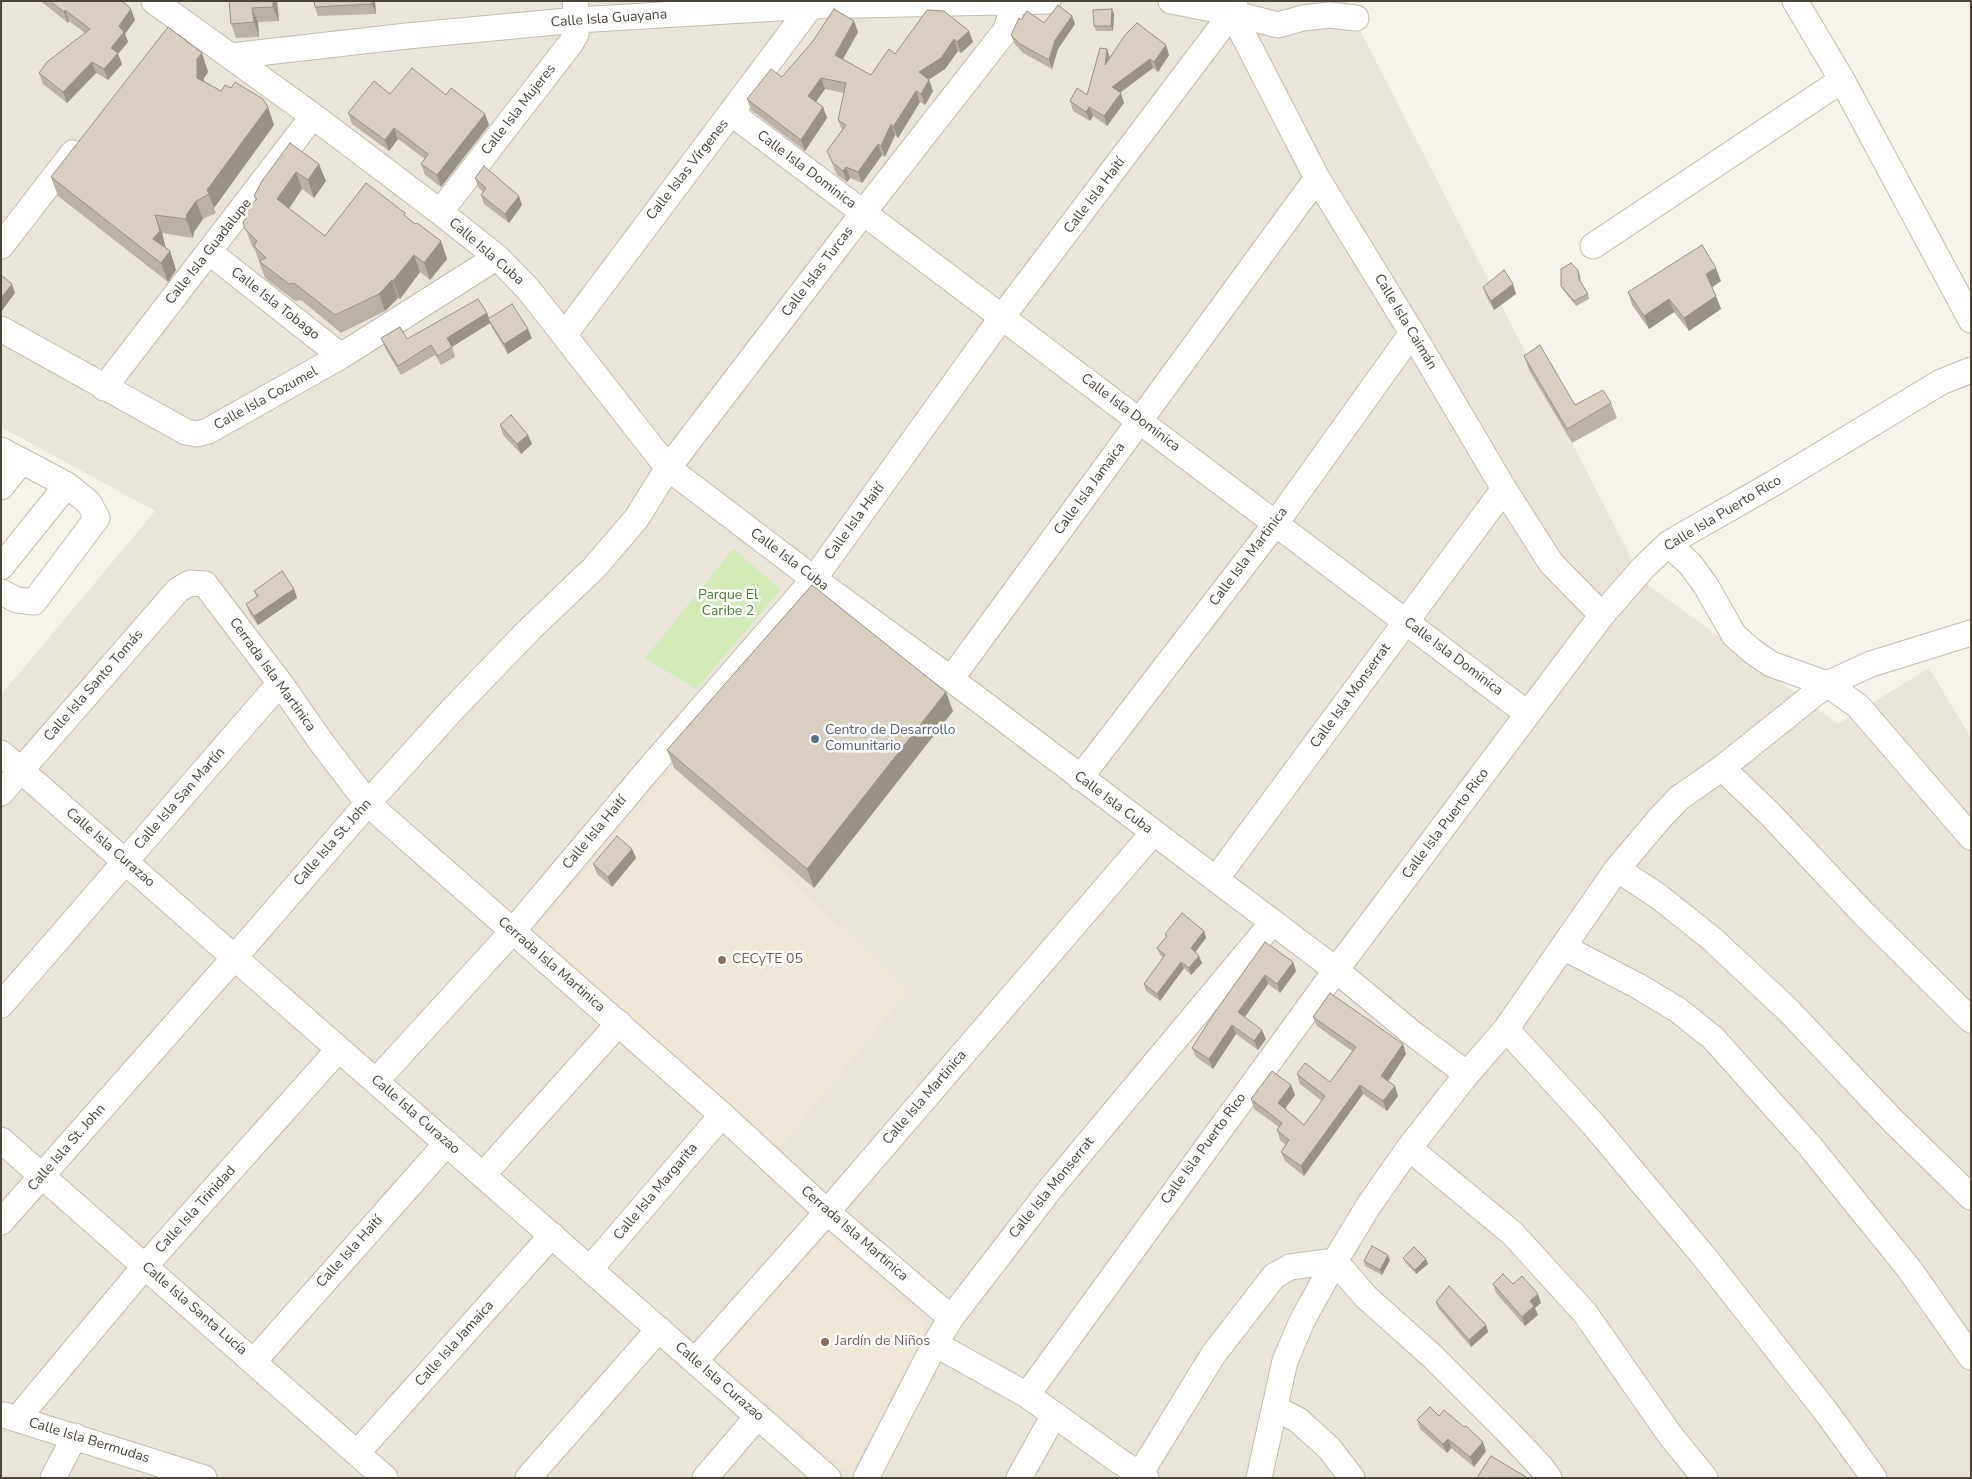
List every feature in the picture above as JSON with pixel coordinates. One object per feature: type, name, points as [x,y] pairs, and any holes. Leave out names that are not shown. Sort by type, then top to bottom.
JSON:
[{"type":"street","name":"Calle Isla Cuba","points":[[154,1],[171,27],[231,56],[313,116],[497,257],[528,289],[668,468],[1273,922],[1336,970],[1412,1033],[1467,1074]]},
{"type":"street","name":"Calle Isla Guayana","points":[[231,56],[407,36],[576,11],[1048,1]]},
{"type":"street","points":[[1171,1],[1234,7],[1278,25],[1303,18],[1330,15],[1356,18]]},
{"type":"street","points":[[1795,1],[1842,80],[1971,320]]},
{"type":"street","name":"Calle Islas Turcas","points":[[668,468],[1006,30],[1010,17],[1011,2]]},
{"type":"street","name":"Calle Islas Vírgenes","points":[[564,334],[810,6]]},
{"type":"street","name":"Calle Isla Caimán","points":[[1234,7],[1317,178],[1504,488],[1552,564],[1602,616]]},
{"type":"street","name":"Calle Isla Haití","points":[[376,1081],[512,932],[648,769],[814,579],[1002,317],[1234,7]]},
{"type":"street","name":"Calle Isla Mujeres","points":[[440,212],[571,43],[576,34],[576,11]]},
{"type":"street","points":[[1594,246],[1842,80]]},
{"type":"street","name":"Calle Isla Dominica","points":[[731,113],[1528,714]]},
{"type":"street","name":"Calle Isla Guadalupe","points":[[104,388],[313,116]]},
{"type":"street","points":[[1,246],[87,135]]},
{"type":"street","name":"Calle Isla Jamaica","points":[[951,680],[1317,178]]},
{"type":"street","name":"Calle Isla Tobago","points":[[209,252],[341,356]]},
{"type":"street","name":"Calle Isla Cozumel","points":[[1,328],[104,388],[186,432],[197,434],[208,431],[341,356],[497,257]]},
{"type":"street","name":"Calle Isla Martinica","points":[[1080,778],[1276,524],[1412,333]]},
{"type":"street","name":"Calle Isla Puerto Rico","points":[[1027,1395],[1336,970],[1602,616],[1642,568],[1668,544],[1942,382],[1971,370]]},
{"type":"street","points":[[1,488],[12,456],[67,485],[89,504],[98,518],[34,602],[16,600],[1,592]]},
{"type":"street","name":"Calle Isla St. John","points":[[1,1222],[43,1177],[368,803],[452,710],[594,568],[636,519],[668,468]]},
{"type":"street","points":[[1,567],[67,485]]},
{"type":"street","name":"Calle Isla Monserrat","points":[[1216,879],[1504,488]]},
{"type":"street","points":[[1668,544],[1690,564],[1706,586],[1734,635],[1771,664],[1827,684],[1858,706],[1971,837]]},
{"type":"street","name":"Cerrada Isla Martinica","points":[[190,583],[205,584],[368,803],[512,932],[722,1115],[827,1212],[951,1318]]},
{"type":"street","name":"Calle Isla Santo Tomás","points":[[1,793],[178,590],[190,583]]},
{"type":"street","points":[[1258,1478],[1285,1361],[1302,1321],[1335,1261],[1369,1206],[1409,1148],[1467,1074],[1506,1029],[1618,869],[1679,798],[1722,768],[1827,684],[1871,664],[1971,634]]},
{"type":"street","name":"Calle Isla San Martín","points":[[1,1005],[280,684]]},
{"type":"street","name":"Calle Isla Curazao","points":[[1,752],[828,1478]]},
{"type":"street","points":[[1722,768],[1770,814],[1864,914],[1971,1020]]},
{"type":"street","name":"Calle Isla Martinica","points":[[695,1361],[827,1212],[1153,833]]},
{"type":"street","points":[[1618,869],[1658,896],[1719,946],[1788,1010],[1893,1121],[1971,1197]]},
{"type":"street","name":"Calle Isla Monserrat","points":[[866,1478],[935,1344],[951,1318],[1051,1188],[1273,922]]},
{"type":"street","points":[[1564,947],[1662,1000],[1678,1010],[1713,1038],[1809,1145],[1910,1270],[1971,1357]]},
{"type":"street","points":[[483,1175],[618,1023]]},
{"type":"street","points":[[1506,1029],[1593,1124],[1706,1259],[1827,1413],[1874,1478]]},
{"type":"street","name":"Calle Isla Trinidad","points":[[9,1416],[146,1266],[339,1049]]},
{"type":"street","name":"Calle Isla Margarita","points":[[590,1269],[722,1115]]},
{"type":"street","name":"Calle Isla Santa Lucía","points":[[1,1140],[358,1452],[384,1477]]},
{"type":"street","name":"Calle Isla Haití","points":[[254,1361],[447,1143]]},
{"type":"street","points":[[1409,1148],[1512,1232],[1585,1312],[1670,1435],[1705,1478]]},
{"type":"street","name":"Calle Isla Jamaica","points":[[358,1452],[552,1235]]},
{"type":"street","points":[[935,1344],[1027,1395],[1119,1462],[1143,1476],[1213,1355],[1274,1276],[1290,1267],[1335,1261]]},
{"type":"street","points":[[1335,1261],[1366,1298],[1432,1356],[1542,1467],[1549,1478]]},
{"type":"street","points":[[528,1478],[659,1329]]},
{"type":"street","points":[[1274,1408],[1298,1420],[1329,1448],[1352,1478]]},
{"type":"street","points":[[1020,1478],[1054,1415]]},
{"type":"street","name":"Calle Isla Bermudas","points":[[9,1416],[204,1478]]},
{"type":"street","points":[[705,1478],[758,1416]]},
{"type":"street","points":[[53,1478],[75,1436]]},
{"type":"shaded area","points":[[1,1],[1345,1],[1643,581],[1838,724],[1929,668],[1971,738],[1971,1478],[1,1478],[1,695],[155,511],[1,427]]},
{"type":"shaded area","name":"CECyTE 05","points":[[674,768],[908,991],[780,1148],[534,930]]},
{"type":"shaded area","name":"Jardín de Niños","points":[[829,1233],[928,1324],[851,1474],[715,1360]]},
{"type":"green space","name":"Parque El Caribe 2","points":[[733,549],[781,589],[696,689],[645,658]]},
{"type":"building","points":[[50,1],[122,1],[131,9],[119,26],[124,32],[111,48],[118,53],[104,69],[92,62],[63,92],[39,73],[47,62],[90,29]]},
{"type":"building","points":[[229,1],[273,1],[273,7],[252,8],[254,22],[231,24]]},
{"type":"building","points":[[314,1],[372,1],[372,4],[315,7]]},
{"type":"building","points":[[1058,5],[1072,16],[1055,40],[1049,60],[1020,44],[1011,35],[1019,18],[1021,20],[1027,11],[1044,23]]},
{"type":"building","points":[[834,9],[854,21],[835,55],[871,75],[889,49],[895,54],[927,10],[944,11],[969,31],[957,42],[954,39],[941,58],[919,72],[929,80],[921,94],[916,91],[893,127],[891,124],[881,146],[878,144],[858,172],[846,167],[843,171],[833,163],[827,151],[846,125],[838,120],[846,83],[821,78],[808,96],[823,107],[801,140],[747,99],[771,69],[782,77],[813,41]]},
{"type":"building","points":[[1112,9],[1111,26],[1094,26],[1093,10]]},
{"type":"building","points":[[1137,23],[1166,45],[1154,62],[1150,59],[1112,87],[1121,93],[1104,116],[1089,107],[1086,112],[1070,101],[1077,88],[1087,95],[1100,48],[1107,49],[1105,65],[1125,35]]},
{"type":"building","points":[[168,27],[202,53],[197,59],[197,78],[221,91],[225,85],[231,88],[235,82],[263,99],[268,107],[207,190],[209,194],[196,201],[187,214],[186,219],[155,215],[160,231],[153,239],[170,251],[161,263],[51,177]]},
{"type":"building","points":[[412,68],[446,95],[451,88],[485,114],[437,175],[421,164],[428,154],[394,128],[385,140],[348,113],[374,81],[390,94]]},
{"type":"building","points":[[290,143],[319,164],[308,180],[296,172],[277,199],[325,236],[366,183],[405,213],[404,215],[415,224],[417,223],[441,241],[424,263],[414,255],[393,281],[379,294],[335,315],[294,283],[289,284],[259,261],[266,258],[254,246],[257,241],[245,229],[243,222],[246,218],[244,212],[257,199],[254,196],[262,181]]},
{"type":"building","points":[[484,166],[519,196],[505,214],[481,195],[486,188],[475,178]]},
{"type":"building","points":[[1702,245],[1716,268],[1706,274],[1716,296],[1684,318],[1669,299],[1644,316],[1628,292]]},
{"type":"building","points":[[1571,263],[1578,270],[1579,279],[1588,294],[1574,301],[1561,286],[1561,269]]},
{"type":"building","points":[[1504,270],[1513,284],[1491,301],[1483,287]]},
{"type":"building","points":[[1,275],[12,284],[1,298]]},
{"type":"building","points":[[478,299],[487,313],[447,338],[452,347],[438,356],[431,345],[398,366],[381,338],[400,327],[407,339]]},
{"type":"building","points":[[512,304],[528,329],[504,344],[488,319]]},
{"type":"building","points":[[1540,345],[1575,405],[1603,390],[1611,403],[1567,429],[1524,356]]},
{"type":"building","points":[[511,415],[528,435],[517,444],[500,425]]},
{"type":"building","points":[[282,571],[294,589],[254,616],[246,604],[258,596],[254,591]]},
{"type":"building","name":"Centro de Desarrollo Comunitario","points":[[812,585],[946,692],[807,869],[667,750]]},
{"type":"building","points":[[617,836],[632,849],[608,877],[593,864]]},
{"type":"building","points":[[1182,913],[1204,931],[1191,948],[1199,956],[1189,968],[1181,962],[1157,994],[1144,984],[1165,955],[1157,948],[1167,936],[1165,934]]},
{"type":"building","points":[[1265,942],[1293,962],[1277,984],[1265,975],[1238,1012],[1262,1030],[1254,1041],[1232,1025],[1209,1059],[1192,1048]]},
{"type":"building","points":[[1330,993],[1403,1044],[1381,1076],[1395,1086],[1383,1101],[1360,1085],[1301,1166],[1281,1152],[1289,1140],[1277,1130],[1282,1123],[1251,1099],[1272,1071],[1291,1085],[1278,1103],[1304,1125],[1325,1096],[1297,1074],[1305,1063],[1330,1082],[1356,1047],[1313,1017]]},
{"type":"building","points":[[1372,1246],[1388,1255],[1380,1270],[1364,1261]]},
{"type":"building","points":[[1414,1247],[1426,1259],[1415,1270],[1403,1258]]},
{"type":"building","points":[[1503,1274],[1513,1284],[1522,1276],[1538,1294],[1530,1301],[1534,1306],[1522,1317],[1493,1284]]},
{"type":"building","points":[[1449,1286],[1486,1325],[1469,1340],[1436,1302]]},
{"type":"building","points":[[1430,1407],[1439,1416],[1444,1410],[1464,1427],[1466,1426],[1483,1442],[1470,1457],[1448,1439],[1443,1444],[1417,1420]]},
{"type":"building","points":[[1491,1456],[1526,1477],[1480,1478],[1478,1476]]},
{"type":"place","name":"Centro de Desarrollo Comunitario","points":[[815,739]]},
{"type":"place","name":"CECyTE 05","points":[[722,960]]},
{"type":"place","name":"Jardín de Niños","points":[[825,1342]]}]
